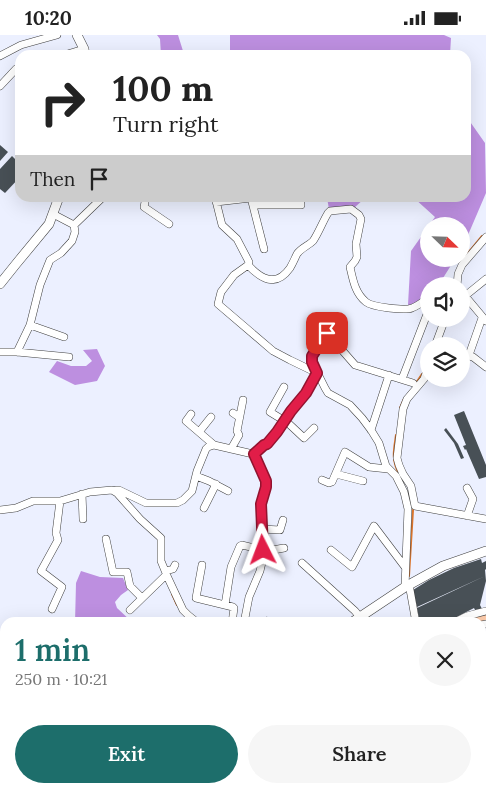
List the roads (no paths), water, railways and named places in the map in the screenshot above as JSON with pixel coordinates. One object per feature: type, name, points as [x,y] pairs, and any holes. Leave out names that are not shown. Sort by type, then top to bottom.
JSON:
[{"type":"street","points":[[0,56],[21,45],[57,35]]},
{"type":"street","points":[[77,35],[84,50]]},
{"type":"street","points":[[0,87],[15,70]]},
{"type":"street","points":[[0,285],[49,224],[57,202]]},
{"type":"street","points":[[74,225],[98,202]]},
{"type":"street","points":[[145,202],[144,207],[170,224]]},
{"type":"street","points":[[216,202],[222,225],[237,239],[249,261],[248,265],[260,276],[269,280],[280,277],[290,267],[301,249],[312,241],[330,211],[351,209],[361,219],[356,244],[356,259],[350,267],[354,287],[364,301],[391,308],[407,309],[420,304]]},
{"type":"street","points":[[252,202],[264,249]]},
{"type":"street","points":[[252,205],[301,205],[301,202]]},
{"type":"street","points":[[53,215],[74,225]]},
{"type":"street","points":[[17,352],[30,325],[40,285],[50,260],[61,253],[72,241],[75,232],[74,225]]},
{"type":"street","points":[[458,277],[462,265],[486,237]]},
{"type":"street","points":[[248,265],[234,275],[221,292],[218,304],[273,351],[317,373]]},
{"type":"street","points":[[470,289],[486,279]]},
{"type":"street","points":[[470,303],[484,320],[470,346]]},
{"type":"street","points":[[30,325],[64,337]]},
{"type":"street","points":[[402,379],[422,327]]},
{"type":"street","points":[[413,383],[356,365],[327,333],[312,356],[312,362],[328,393],[350,405],[362,418],[379,443],[386,466],[396,476],[404,492],[408,509],[405,568],[415,617]]},
{"type":"street","points":[[0,352],[69,357]]},
{"type":"street","points":[[470,356],[486,367]]},
{"type":"street","points":[[254,454],[272,439],[284,420],[306,393],[317,373]]},
{"type":"street","points":[[371,430],[388,375]]},
{"type":"street","points":[[420,384],[407,399],[403,409],[397,458],[411,487],[415,506],[486,519]]},
{"type":"street","points":[[284,387],[270,412],[284,420],[301,441],[314,428]]},
{"type":"street","points":[[231,449],[239,435],[236,415],[243,400]]},
{"type":"street","points":[[191,414],[186,421],[214,445],[254,454]]},
{"type":"street","points":[[198,432],[210,417]]},
{"type":"street","points":[[0,510],[16,508],[33,501],[60,501],[90,492],[112,490],[119,490],[146,503],[177,503],[192,491],[206,449],[214,445]]},
{"type":"street","points":[[322,480],[329,483],[332,482],[345,451],[370,467],[388,469]]},
{"type":"street","points":[[245,617],[249,597],[260,571],[264,554],[261,504],[266,481],[254,454]]},
{"type":"street","points":[[336,474],[363,481]]},
{"type":"street","points":[[196,476],[228,491]]},
{"type":"street","points":[[204,508],[216,485]]},
{"type":"street","points":[[467,488],[473,499],[467,516]]},
{"type":"street","points":[[112,490],[161,538],[161,561],[184,610],[190,617]]},
{"type":"street","points":[[82,494],[83,519]]},
{"type":"street","points":[[52,609],[62,587],[41,571],[58,540],[56,533],[60,501]]},
{"type":"street","points":[[262,529],[280,530],[283,520]]},
{"type":"street","points":[[331,550],[352,567],[374,526],[405,568]]},
{"type":"street","points":[[106,539],[113,572],[128,572],[130,586],[142,598]]},
{"type":"street","points":[[225,605],[231,567],[240,546],[263,550],[284,548]]},
{"type":"street","points":[[302,563],[355,611],[359,617],[407,586],[443,566],[486,551]]},
{"type":"street","points":[[130,610],[175,565]]},
{"type":"street","points":[[202,565],[196,599],[234,608],[233,617]]},
{"type":"street","points":[[465,617],[486,611]]},
{"type":"waterway","points":[[470,251],[482,236]]},
{"type":"waterway","points":[[416,383],[420,377]]},
{"type":"waterway","points":[[400,408],[404,399]]},
{"type":"waterway","points":[[396,435],[394,459],[399,474]]},
{"type":"waterway","points":[[409,576],[413,510]]},
{"type":"waterway","points":[[172,594],[177,605]]}]
